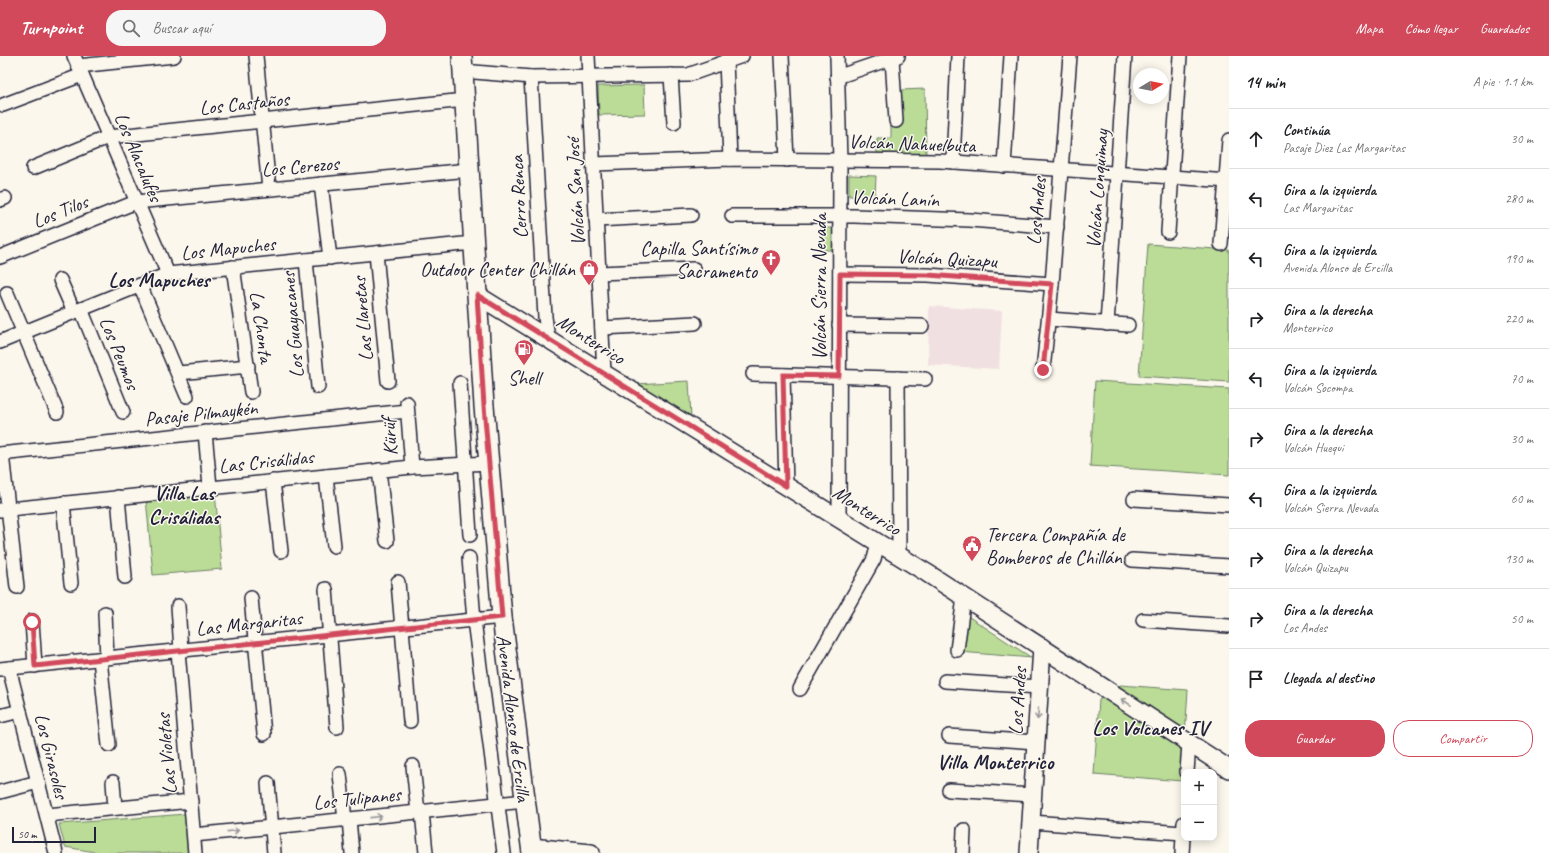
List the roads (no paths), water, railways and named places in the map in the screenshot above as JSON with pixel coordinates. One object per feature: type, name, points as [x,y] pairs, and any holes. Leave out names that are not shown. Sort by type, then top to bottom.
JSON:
[{"type":"main road","name":"Avenida Alonso de Ercilla","points":[[462,64],[489,463],[502,617],[532,850]]},
{"type":"street","points":[[4,105],[78,65],[174,56]]},
{"type":"street","points":[[256,56],[268,189]]},
{"type":"street","name":"Volcán San José","points":[[588,56],[604,373]]},
{"type":"street","points":[[462,64],[531,76],[688,75],[723,60],[742,56]]},
{"type":"street","points":[[782,56],[787,160]]},
{"type":"street","name":"Volcán Sierra Nevada","points":[[836,56],[840,161],[838,518]]},
{"type":"street","points":[[953,162],[958,56]]},
{"type":"street","points":[[1004,166],[1011,56]]},
{"type":"street","name":"Los Andes","points":[[1043,370],[1062,171],[1070,56]]},
{"type":"street","name":"Volcán Lonquimay","points":[[1107,324],[1125,56]]},
{"type":"street","points":[[1168,232],[1180,56]]},
{"type":"street","points":[[837,77],[895,57],[896,121]]},
{"type":"street","points":[[723,60],[730,159]]},
{"type":"street","name":"Los Alacalufes","points":[[78,65],[168,274]]},
{"type":"street","points":[[671,75],[674,123]]},
{"type":"street","name":"Cerro Renca","points":[[531,76],[544,309],[548,338]]},
{"type":"street","name":"Los Castaños","points":[[33,168],[108,137],[465,100]]},
{"type":"street","points":[[1221,244],[1228,181],[1229,140]]},
{"type":"street","name":"Volcán Nahuelbuta","points":[[594,164],[730,159],[953,162],[1062,171],[1228,181]]},
{"type":"street","name":"Los Cerezos","points":[[136,202],[469,170]]},
{"type":"street","points":[[321,184],[330,258]]},
{"type":"street","name":"Los Tilos","points":[[0,257],[136,202]]},
{"type":"street","points":[[596,220],[691,215]]},
{"type":"street","name":"Volcán Lanín","points":[[732,216],[840,216],[970,220],[1056,227]]},
{"type":"street","name":"Los Mapuches","points":[[0,342],[168,274],[474,243]]},
{"type":"street","name":"Las Llaretas","points":[[376,253],[388,381]]},
{"type":"street","name":"Los Guayacanes","points":[[306,260],[318,387]]},
{"type":"street","name":"La Chonta","points":[[233,267],[251,392]]},
{"type":"street","points":[[599,273],[694,269]]},
{"type":"street","name":"Volcán Quizapu","points":[[840,274],[928,275],[1052,284]]},
{"type":"street","name":"Los Peumos","points":[[60,280],[77,311],[122,412]]},
{"type":"street","points":[[140,285],[179,373],[187,396]]},
{"type":"street","points":[[7,293],[57,412]]},
{"type":"street","name":"Monterrico","points":[[477,295],[899,556],[1229,769]]},
{"type":"street","points":[[1049,319],[1128,325]]},
{"type":"street","points":[[602,328],[695,323]]},
{"type":"street","points":[[839,325],[922,326]]},
{"type":"street","points":[[179,373],[248,366]]},
{"type":"street","points":[[753,374],[926,379]]},
{"type":"street","points":[[783,375],[786,486]]},
{"type":"street","points":[[898,378],[899,556]]},
{"type":"street","points":[[460,383],[470,535]]},
{"type":"street","name":"Pasaje Pilmaykén","points":[[1,454],[205,432],[407,407]]},
{"type":"street","name":"Kürüf","points":[[407,407],[412,467]]},
{"type":"street","points":[[205,432],[210,487]]},
{"type":"street","points":[[1,454],[4,509],[17,587]]},
{"type":"street","name":"Las Crisálidas","points":[[4,509],[379,470],[489,463]]},
{"type":"street","points":[[379,470],[387,541]]},
{"type":"street","points":[[326,476],[334,546]]},
{"type":"street","points":[[273,481],[281,551]]},
{"type":"street","points":[[118,497],[125,577]]},
{"type":"street","points":[[1134,499],[1229,505]]},
{"type":"street","points":[[63,503],[71,583]]},
{"type":"street","points":[[800,689],[874,559],[878,543]]},
{"type":"street","points":[[469,558],[474,620],[504,853]]},
{"type":"street","points":[[1132,560],[1229,566]]},
{"type":"street","points":[[398,582],[410,721]]},
{"type":"street","points":[[326,589],[337,727]]},
{"type":"street","points":[[956,650],[964,597]]},
{"type":"street","points":[[252,598],[264,734]]},
{"type":"street","name":"Las Violetas","points":[[178,606],[179,650],[195,853]]},
{"type":"street","points":[[105,613],[104,658],[109,745]]},
{"type":"street","name":"Las Margaritas","points":[[5,669],[502,617]]},
{"type":"street","points":[[1143,620],[1229,626]]},
{"type":"street","points":[[32,622],[35,666]]},
{"type":"street","name":"Los Andes","points":[[1029,853],[1042,647]]},
{"type":"street","name":"Los Girasoles","points":[[5,669],[20,711],[56,853]]},
{"type":"street","points":[[945,681],[1040,688]]},
{"type":"street","points":[[0,716],[20,711]]},
{"type":"street","points":[[949,736],[1036,742]]},
{"type":"street","points":[[1187,769],[1189,743]]},
{"type":"street","points":[[413,766],[426,853]]},
{"type":"street","points":[[340,774],[352,853]]},
{"type":"street","points":[[0,792],[38,782]]},
{"type":"street","points":[[113,782],[115,808]]},
{"type":"street","points":[[268,783],[274,853]]},
{"type":"street","points":[[949,790],[1033,795]]},
{"type":"street","points":[[46,815],[191,801]]},
{"type":"street","name":"Los Tulipanes","points":[[194,835],[525,801]]},
{"type":"street","points":[[1031,822],[1181,828]]},
{"type":"street","points":[[963,853],[964,830]]},
{"type":"street","points":[[1182,853],[1183,841]]},
{"type":"street","points":[[532,850],[591,853]]},
{"type":"place","name":"Capilla Santísimo Sacramento","points":[[771,276]]},
{"type":"place","name":"Outdoor Center Chillán","points":[[589,286]]},
{"type":"place","name":"Shell","points":[[524,366]]},
{"type":"place","name":"Tercera Compañía de Bomberos de Chillán","points":[[972,562]]},
{"type":"district","name":"Los Mapuches","points":[[159,280]]},
{"type":"district","name":"Villa Las Crisálidas","points":[[184,505]]},
{"type":"district","name":"Los Volcanes IV","points":[[1150,728]]},
{"type":"district","name":"Villa Monterrico","points":[[995,762]]}]
